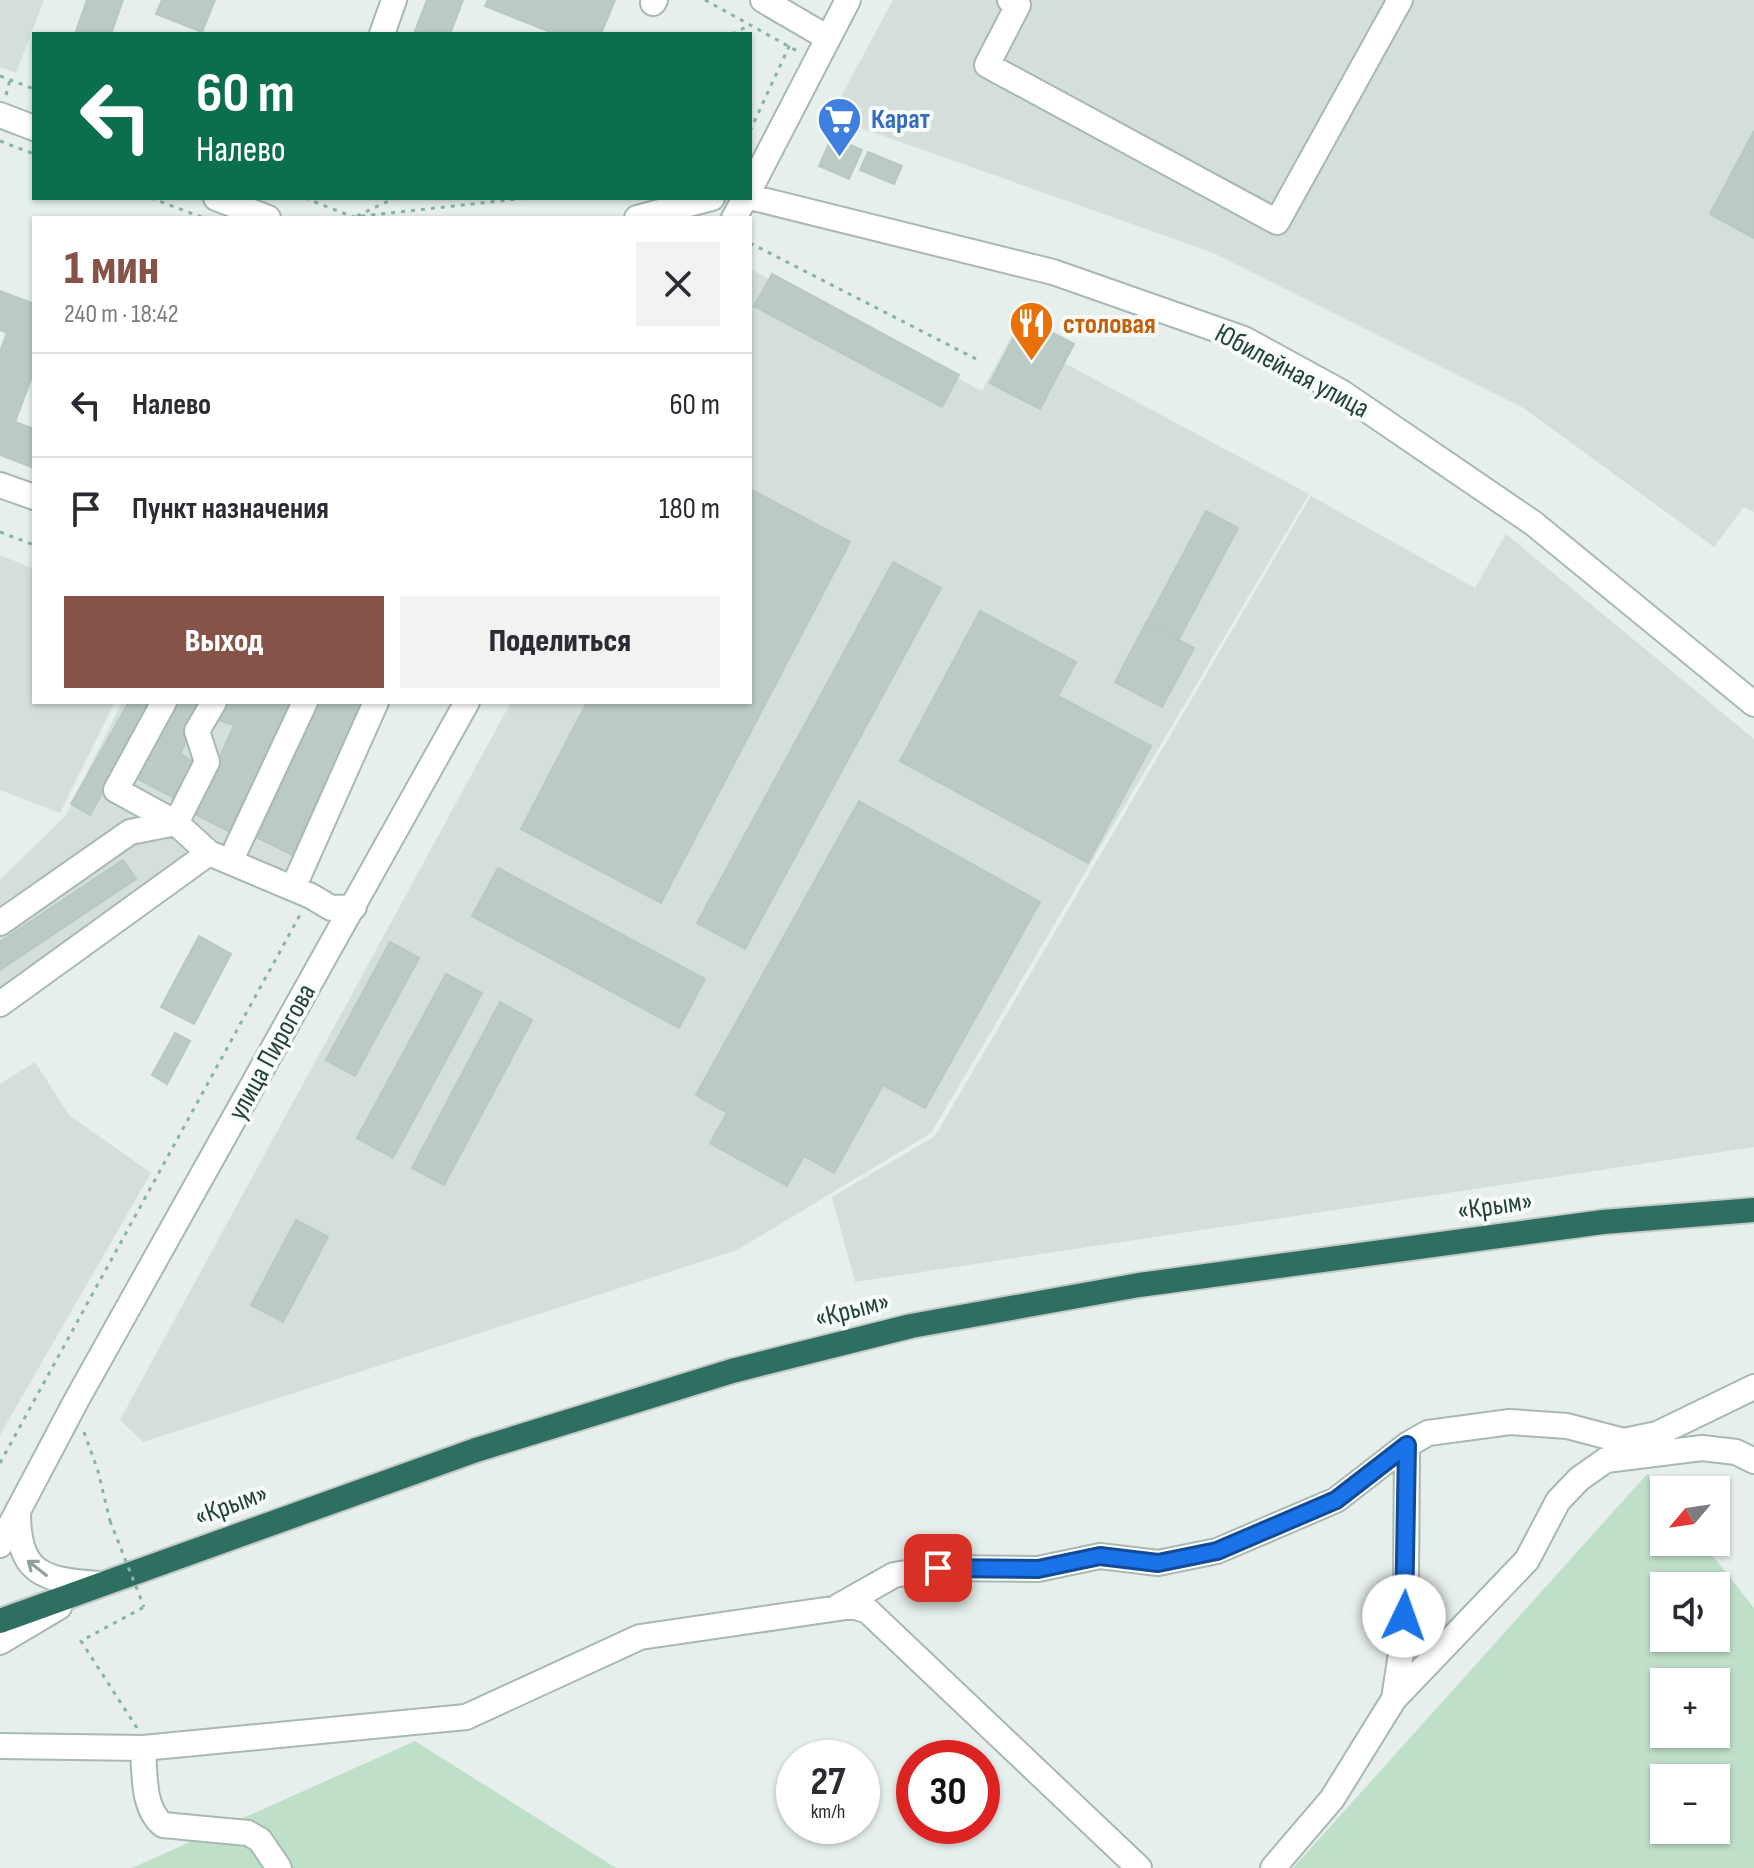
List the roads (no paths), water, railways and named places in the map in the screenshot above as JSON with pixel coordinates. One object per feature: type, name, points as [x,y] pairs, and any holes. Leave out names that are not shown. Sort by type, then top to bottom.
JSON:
[{"type":"highway","name":"«Крым»","points":[[0,1621],[461,1455],[574,1418],[732,1371],[911,1326],[1139,1285],[1603,1222],[1754,1210]]},
{"type":"street","points":[[383,32],[394,0]]},
{"type":"street","points":[[763,0],[828,38]]},
{"type":"street","points":[[752,185],[848,0]]},
{"type":"street","points":[[1010,0],[1018,5],[987,65],[1277,222],[1400,0]]},
{"type":"street","points":[[0,115],[32,127]]},
{"type":"street","name":"Юбилейная улица","points":[[752,199],[1053,272],[1244,339],[1341,392],[1533,523],[1754,704]]},
{"type":"street","points":[[221,200],[263,216]]},
{"type":"street","points":[[644,216],[704,200]]},
{"type":"street","points":[[0,485],[32,496]]},
{"type":"street","points":[[163,704],[116,790],[176,823],[219,857],[302,892],[331,908],[354,907]]},
{"type":"street","points":[[176,823],[207,762],[197,731],[213,704]]},
{"type":"street","points":[[0,1004],[219,857],[304,704]]},
{"type":"street","points":[[302,892],[375,704]]},
{"type":"street","name":"улица Пирогова","points":[[0,1546],[76,1401],[466,704]]},
{"type":"street","points":[[0,923],[130,832],[176,823]]},
{"type":"street","points":[[839,1606],[894,1575],[938,1568],[1038,1569],[1100,1556],[1158,1563],[1217,1551],[1336,1500],[1407,1445],[1428,1433],[1510,1422],[1567,1426],[1624,1441],[1657,1434],[1754,1387]]},
{"type":"street","points":[[1695,1418],[1702,1448]]},
{"type":"street","points":[[1394,1699],[1402,1647],[1406,1585],[1407,1445]]},
{"type":"street","points":[[1273,1868],[1332,1799],[1394,1699],[1527,1560],[1558,1501],[1579,1479],[1606,1460],[1702,1448],[1736,1452],[1754,1461]]},
{"type":"street","points":[[18,1509],[18,1534],[23,1555],[31,1566],[48,1576],[99,1584]]},
{"type":"street","points":[[0,1642],[99,1584]]},
{"type":"street","points":[[0,1746],[143,1748],[466,1717],[640,1637],[853,1606],[868,1611],[1139,1868]]},
{"type":"street","points":[[143,1748],[148,1804],[154,1818],[163,1825],[248,1833],[260,1840],[279,1868]]},
{"type":"place","name":"Карат","points":[[840,158]]},
{"type":"place","name":"столовая","points":[[1032,363]]}]
